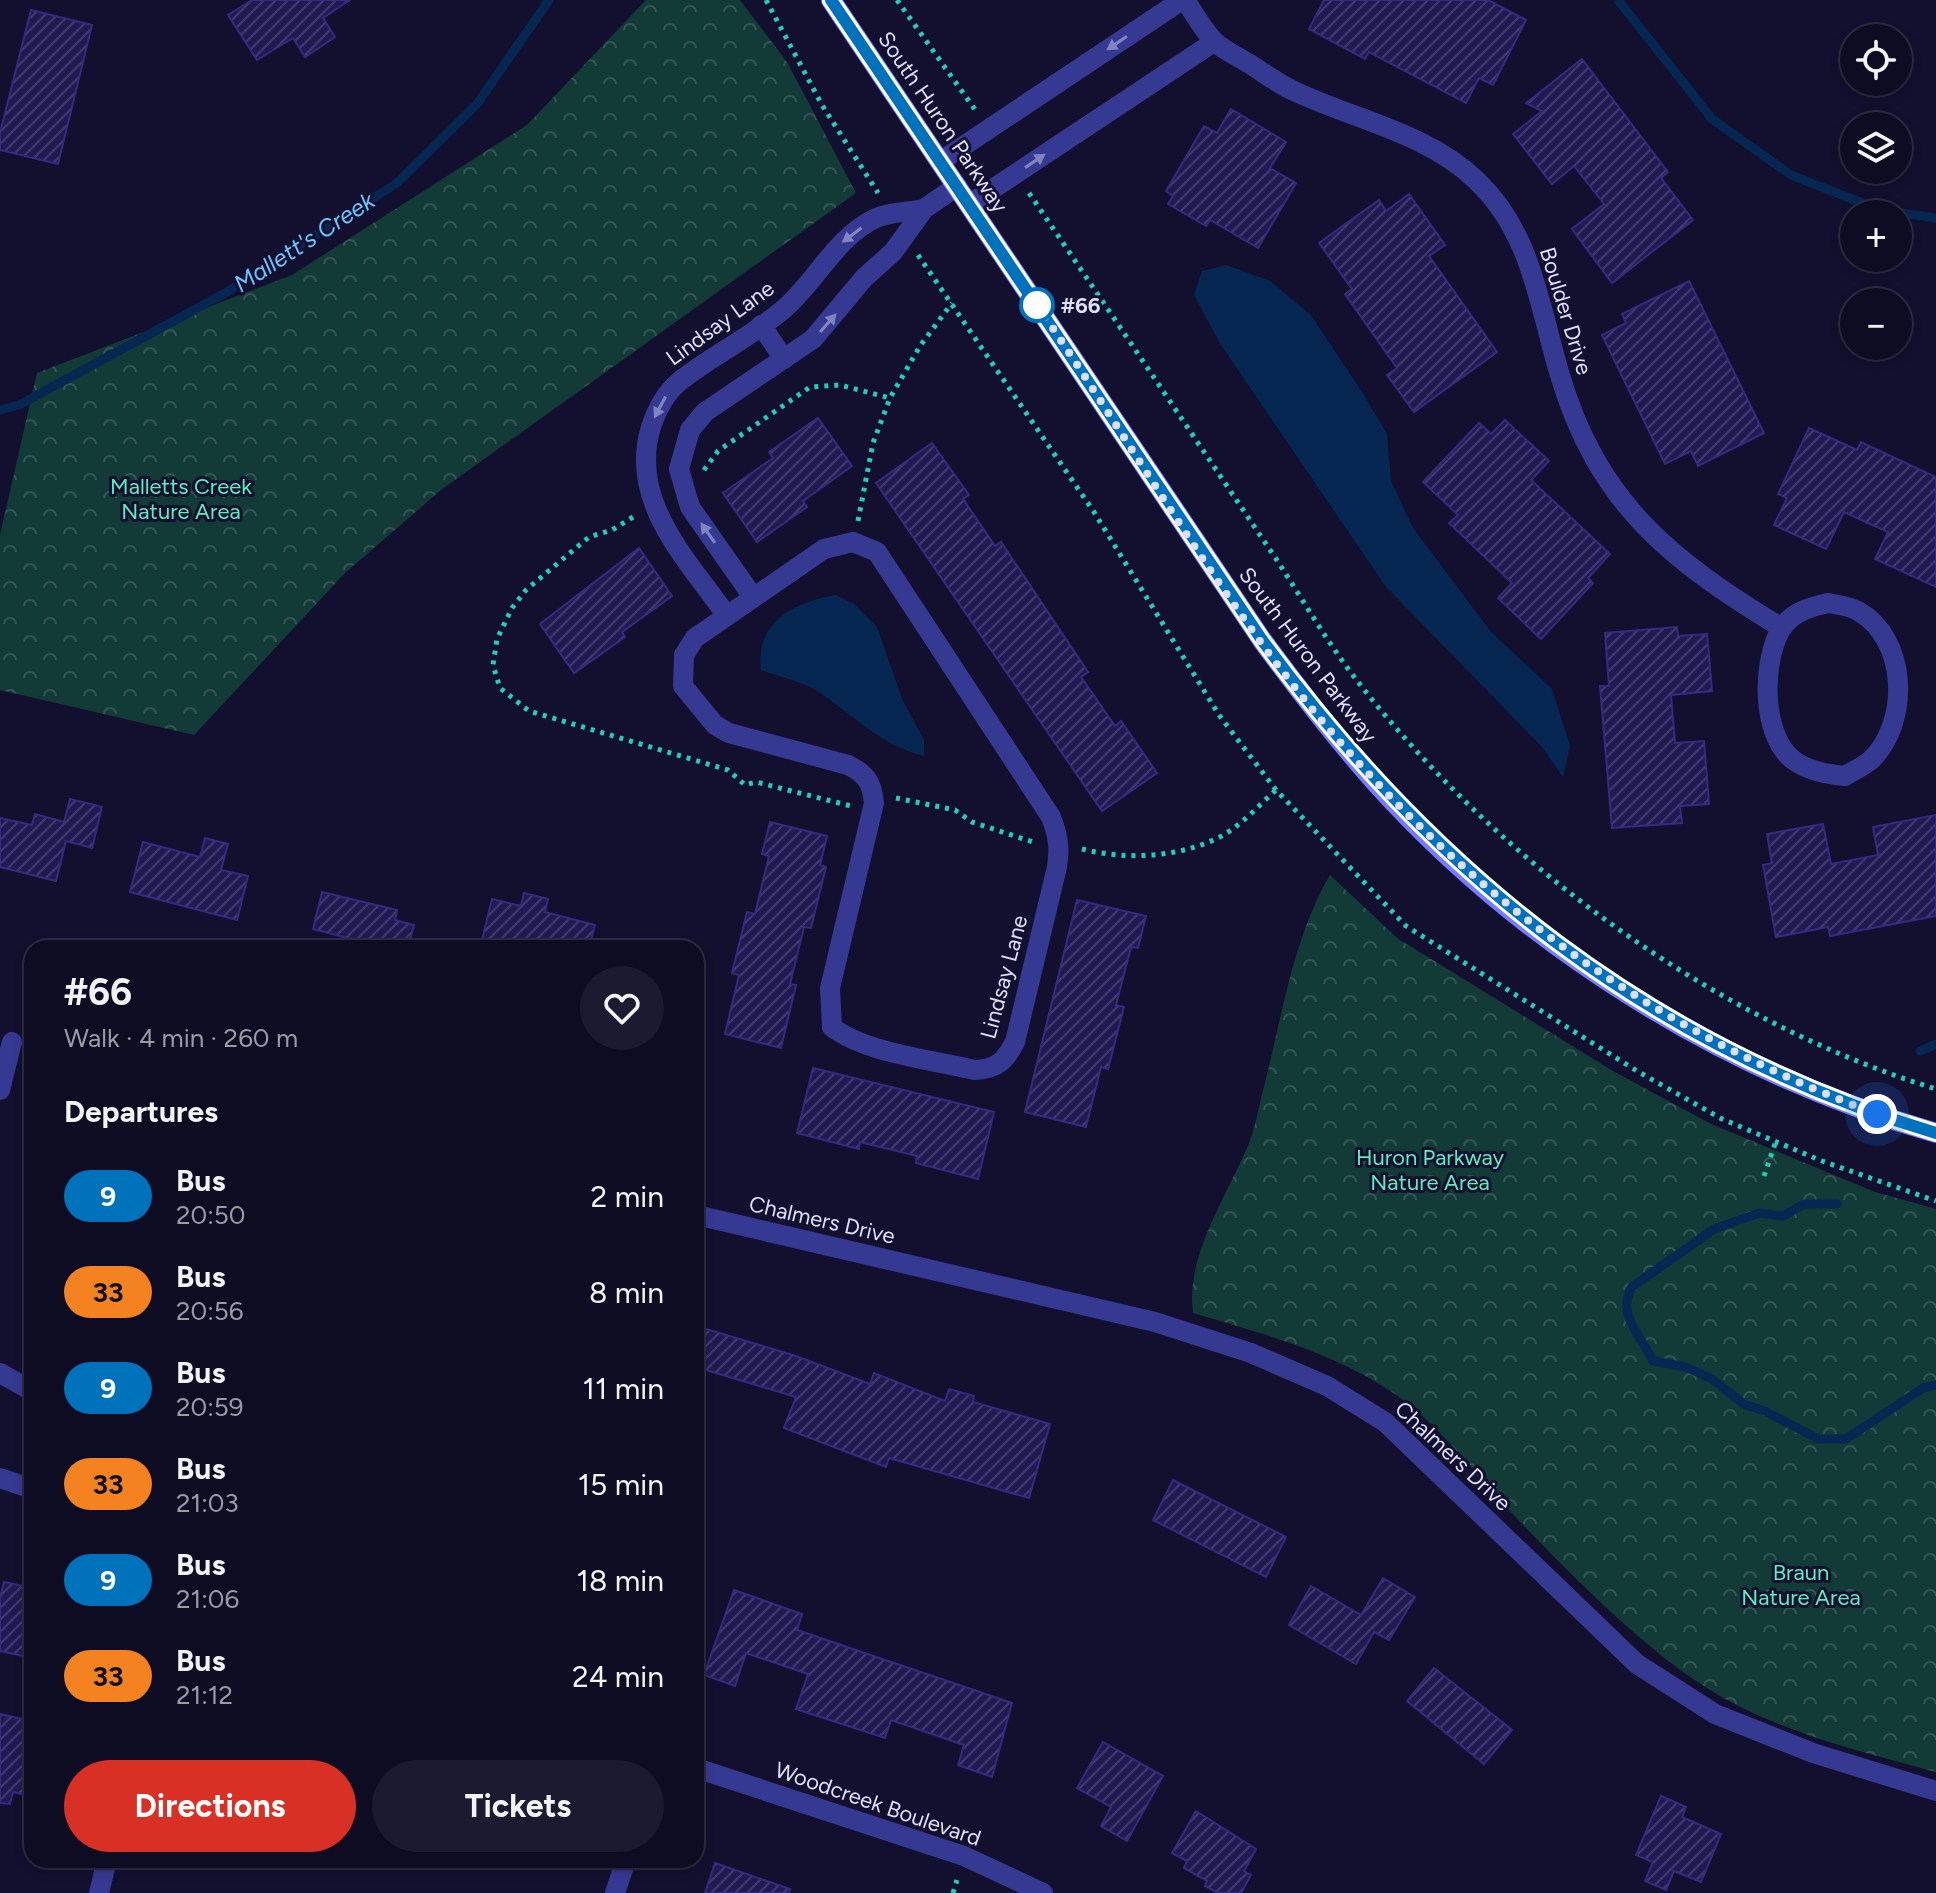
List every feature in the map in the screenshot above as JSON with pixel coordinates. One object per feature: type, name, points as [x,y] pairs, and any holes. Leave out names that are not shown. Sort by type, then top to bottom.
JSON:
[{"type":"main road","name":"South Huron Parkway","points":[[831,0],[1262,640],[1315,713],[1377,784],[1441,848],[1583,963],[1700,1036],[1821,1093],[1936,1133]]},
{"type":"street","name":"Boulder Drive","points":[[941,161],[1183,0],[1214,42],[1292,90],[1435,149],[1478,181],[1510,220],[1534,274],[1559,373],[1581,434],[1607,484],[1651,536],[1722,591],[1782,628]]},
{"type":"street","points":[[970,204],[1214,42]]},
{"type":"street","name":"Lindsay Lane","points":[[753,597],[690,507],[679,469],[690,430],[705,412],[813,339],[864,278],[893,252],[924,209],[957,186]]},
{"type":"street","name":"Lindsay Lane","points":[[727,616],[660,522],[653,505],[645,467],[648,438],[656,410],[678,383],[785,308],[844,240],[877,218],[924,209]]},
{"type":"street","points":[[761,325],[784,359]]},
{"type":"street","points":[[874,803],[872,786],[863,773],[848,765],[729,733],[715,725],[683,686],[684,655],[695,638],[824,549],[853,542],[877,552],[1051,817],[1060,848]]},
{"type":"street","points":[[1828,603],[1858,611],[1880,630],[1896,659],[1898,696],[1892,728],[1872,759],[1845,776],[1817,772],[1791,758],[1774,730],[1770,659],[1782,628],[1802,609],[1828,603]]},
{"type":"street","name":"Lindsay Lane","points":[[874,803],[830,988],[832,1027],[844,1036],[863,1043],[975,1070],[991,1069],[998,1064],[1015,1042],[1060,848]]},
{"type":"street","points":[[0,1090],[6,1040]]},
{"type":"street","name":"Chalmers Drive","points":[[704,1217],[1155,1322],[1251,1353],[1327,1386],[1385,1422],[1637,1664],[1715,1714],[1813,1753],[1936,1791]]},
{"type":"street","points":[[0,1373],[24,1386]]},
{"type":"street","points":[[0,1478],[24,1486]]},
{"type":"street","name":"Woodcreek Boulevard","points":[[704,1771],[964,1856],[1043,1893]]},
{"type":"street","points":[[99,1893],[105,1868]]},
{"type":"street","points":[[615,1893],[623,1868]]},
{"type":"path","points":[[766,0],[822,105],[873,186]]},
{"type":"path","points":[[897,0],[979,115]]},
{"type":"path","points":[[1029,193],[1356,678],[1501,835],[1536,866],[1651,952],[1758,1018],[1831,1051],[1936,1089]]},
{"type":"path","points":[[853,542],[873,443],[890,398],[920,346],[952,303]]},
{"type":"path","points":[[682,482],[699,474],[712,464],[718,451],[810,387],[840,385],[890,398]]},
{"type":"path","points":[[653,505],[612,530],[589,537],[526,590],[512,608],[497,639],[493,665],[500,688],[529,711],[728,770],[745,785],[756,782],[853,807],[892,798],[919,801],[955,810],[972,822],[1027,842],[1103,854],[1170,855],[1218,837],[1276,790]]},
{"type":"path","points":[[1764,1176],[1776,1141]]},
{"type":"green space","name":"Malletts Creek Nature Area","points":[[646,0],[740,0],[787,62],[856,193],[441,490],[345,573],[194,735],[0,690],[0,535],[37,373],[292,275],[527,125]]},
{"type":"green space","name":"Huron Parkway Nature Area","points":[[1330,875],[1397,938],[1613,1071],[1711,1124],[1875,1192],[1936,1209],[1936,1772],[1810,1736],[1750,1711],[1693,1679],[1589,1591],[1493,1493],[1435,1428],[1395,1394],[1323,1355],[1193,1313],[1192,1292],[1201,1250],[1250,1140],[1298,950]]},
{"type":"water","points":[[1226,265],[1270,281],[1310,314],[1362,392],[1387,434],[1391,481],[1413,528],[1491,632],[1552,689],[1570,746],[1563,777],[1542,747],[1386,587],[1221,345],[1194,295],[1202,271]]},
{"type":"water","points":[[836,595],[854,604],[877,627],[903,701],[924,740],[924,756],[882,738],[813,688],[761,670],[764,639],[780,617],[806,603]]},
{"type":"building","points":[[252,0],[350,0],[323,18],[335,37],[305,57],[293,38],[257,60],[228,15]]},
{"type":"building","points":[[1324,0],[1488,0],[1526,20],[1493,85],[1479,78],[1466,103],[1369,52],[1365,59],[1309,29]]},
{"type":"building","points":[[31,10],[92,25],[58,164],[0,150],[0,133]]},
{"type":"building","points":[[1582,59],[1668,172],[1661,178],[1693,220],[1612,283],[1572,229],[1604,204],[1574,166],[1552,184],[1513,134],[1542,111],[1526,103]]},
{"type":"building","points":[[1231,109],[1286,142],[1270,168],[1296,183],[1258,248],[1210,220],[1206,226],[1168,204],[1173,196],[1166,191],[1204,126],[1217,133]]},
{"type":"building","points":[[1409,194],[1445,245],[1429,256],[1497,352],[1414,412],[1387,375],[1397,368],[1345,294],[1352,289],[1319,243],[1379,200],[1386,211]]},
{"type":"building","points":[[1689,281],[1764,433],[1698,466],[1691,451],[1665,464],[1602,335],[1626,323],[1622,314]]},
{"type":"building","points":[[818,418],[852,466],[803,501],[807,507],[757,542],[723,493],[773,458],[769,452]]},
{"type":"building","points":[[1505,420],[1549,461],[1531,480],[1610,554],[1588,578],[1593,583],[1541,639],[1498,598],[1512,583],[1449,523],[1458,515],[1423,482],[1479,423],[1491,434]]},
{"type":"building","points":[[1809,428],[1857,450],[1861,442],[1936,477],[1936,587],[1875,559],[1888,532],[1844,512],[1826,549],[1774,525],[1787,498],[1778,494]]},
{"type":"building","points":[[932,443],[969,495],[963,499],[995,546],[1001,542],[1088,672],[1081,677],[1115,726],[1121,721],[1157,773],[1102,811],[876,483]]},
{"type":"building","points":[[639,548],[672,596],[622,632],[625,637],[574,673],[540,624]]},
{"type":"building","points":[[1677,627],[1678,636],[1707,634],[1712,691],[1671,695],[1675,743],[1704,741],[1709,804],[1680,806],[1682,823],[1612,828],[1600,686],[1609,686],[1605,633]]},
{"type":"building","points":[[70,799],[102,807],[92,848],[66,841],[56,881],[0,867],[0,818],[32,825],[35,814],[64,822]]},
{"type":"building","points":[[1936,815],[1936,916],[1830,936],[1828,927],[1776,937],[1763,865],[1772,863],[1767,834],[1823,824],[1831,864],[1878,855],[1873,827]]},
{"type":"building","points":[[770,822],[827,836],[820,865],[826,867],[811,928],[804,927],[790,984],[796,985],[781,1048],[725,1034],[739,975],[732,973],[747,912],[755,914],[769,856],[762,854]]},
{"type":"building","points":[[205,838],[228,844],[221,870],[248,876],[237,920],[130,892],[143,842],[200,857]]},
{"type":"building","points":[[322,892],[397,910],[395,920],[414,925],[410,940],[355,940],[313,929]]},
{"type":"building","points":[[524,893],[548,899],[545,912],[595,925],[591,940],[482,940],[492,899],[521,906]]},
{"type":"building","points":[[1077,900],[1146,916],[1138,948],[1131,947],[1116,1005],[1124,1007],[1108,1069],[1101,1067],[1086,1127],[1025,1112]]},
{"type":"building","points":[[813,1068],[994,1112],[978,1179],[916,1163],[917,1156],[860,1142],[859,1149],[797,1133]]},
{"type":"building","points":[[704,1328],[796,1356],[870,1384],[874,1373],[945,1401],[949,1389],[974,1396],[973,1402],[1050,1424],[1029,1498],[889,1458],[886,1467],[784,1428],[796,1397],[704,1369]]},
{"type":"building","points":[[1173,1480],[1286,1537],[1266,1577],[1153,1520]]},
{"type":"building","points":[[1383,1578],[1415,1597],[1389,1640],[1374,1632],[1356,1664],[1289,1625],[1311,1586],[1361,1615]]},
{"type":"building","points":[[4,1582],[24,1586],[24,1656],[0,1651],[0,1598]]},
{"type":"building","points":[[734,1590],[802,1614],[797,1630],[1012,1703],[992,1777],[958,1765],[964,1745],[891,1720],[885,1738],[796,1709],[808,1674],[746,1653],[735,1686],[704,1675]]},
{"type":"building","points":[[1434,1668],[1512,1730],[1484,1764],[1407,1701]]},
{"type":"building","points":[[0,1714],[24,1719],[24,1795],[13,1792],[10,1804],[0,1803]]},
{"type":"building","points":[[1103,1742],[1163,1776],[1127,1841],[1101,1826],[1111,1807],[1077,1788]]},
{"type":"building","points":[[1661,1796],[1686,1807],[1682,1817],[1721,1834],[1701,1882],[1674,1871],[1666,1890],[1645,1881],[1653,1862],[1636,1855]]},
{"type":"building","points":[[1196,1811],[1256,1849],[1244,1871],[1251,1875],[1241,1893],[1218,1893],[1205,1886],[1207,1881],[1184,1868],[1187,1861],[1172,1853]]},
{"type":"building","points":[[715,1863],[790,1889],[789,1893],[705,1893]]},
{"type":"waterway","name":"Mallett's Creek","points":[[0,410],[19,405],[227,292],[397,183],[477,104],[549,0]]},
{"type":"waterway","name":"Mallett's Creek","points":[[1618,0],[1712,119],[1791,175],[1880,210],[1936,218]]},
{"type":"waterway","name":"Mallett's Creek","points":[[1920,1051],[1936,1044]]},
{"type":"waterway","name":"Mallett's Creek","points":[[1837,1204],[1804,1204],[1783,1216],[1759,1213],[1714,1229],[1632,1287],[1627,1307],[1632,1325],[1653,1361],[1686,1367],[1712,1379],[1745,1405],[1765,1411],[1818,1439],[1846,1439],[1923,1388],[1936,1385]]},
{"type":"bus line","name":"9","points":[[831,0],[1262,640],[1315,713],[1377,784],[1441,848],[1508,905],[1583,963],[1641,1001],[1700,1036],[1821,1093],[1936,1133]]},
{"type":"place","name":"#66","points":[[1037,305]]},
{"type":"route","points":[[1037,305],[1212,568],[1315,713],[1377,784],[1441,848],[1583,963],[1641,1001],[1700,1036],[1760,1065],[1877,1114]]},
{"type":"park label","name":"Braun Nature Area","points":[[1801,1584]]}]
